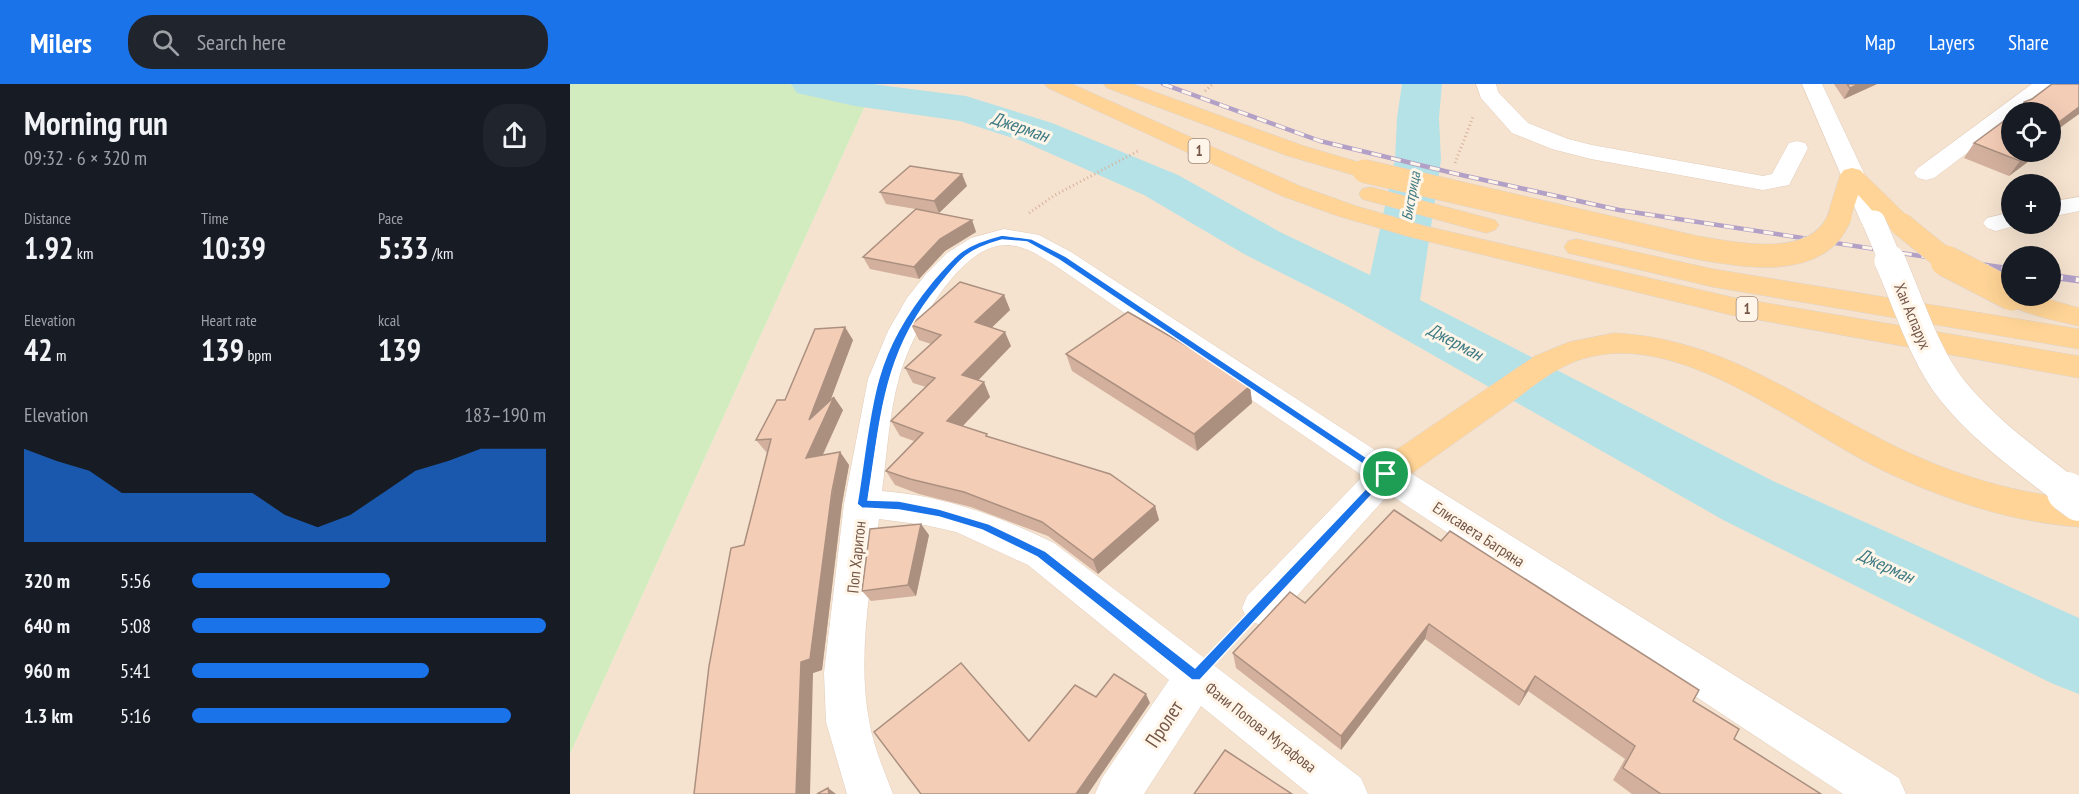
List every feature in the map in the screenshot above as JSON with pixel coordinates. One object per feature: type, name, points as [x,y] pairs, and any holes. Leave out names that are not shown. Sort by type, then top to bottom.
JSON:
[{"type":"main road","name":"1","points":[[1055,84],[1290,191],[1357,191]]},
{"type":"main road","name":"1","points":[[1103,84],[1302,172],[1357,191],[1425,221],[1731,306],[2079,367]]},
{"type":"main road","points":[[1114,84],[1296,151],[1357,191],[1735,254],[1790,254],[1819,245],[1830,236],[1840,217],[1852,175]]},
{"type":"main road","points":[[1852,175],[1887,223],[1948,262],[2001,289]]},
{"type":"main road","name":"1","points":[[1425,221],[1593,251],[1713,278],[2079,339]]},
{"type":"main road","points":[[1731,306],[2079,382]]},
{"type":"main road","points":[[2040,306],[2079,317]]},
{"type":"main road","points":[[1386,474],[1544,364],[1578,349],[1618,342],[1693,356],[1722,367],[1840,434],[1915,470],[2004,500],[2044,509],[2079,513]]},
{"type":"street","points":[[1486,84],[1488,94],[1520,128],[1560,144],[1591,152],[1763,183],[1781,180],[1797,148]]},
{"type":"street","points":[[1812,84],[1852,175]]},
{"type":"street","points":[[1926,173],[2045,84]]},
{"type":"street","points":[[2061,208],[2079,204]]},
{"type":"street","name":"Хан Аспарух","points":[[1887,223],[1932,358],[1951,389],[1997,437],[2079,501]]},
{"type":"street","name":"Елисавета Багряна","points":[[978,244],[1002,238],[1029,240],[1062,258],[1386,474],[1883,794]]},
{"type":"street","name":"Поп Харитон","points":[[870,794],[854,749],[846,712],[845,652],[862,504],[884,378],[899,337],[942,274],[960,254],[978,244]]},
{"type":"street","points":[[1261,608],[1386,474]]},
{"type":"street","name":"Фани Попова Мутафова","points":[[862,504],[899,505],[939,513],[985,527],[1041,554],[1345,794]]},
{"type":"street","name":"Пролет","points":[[1118,794],[1196,676]]},
{"type":"path","points":[[1205,90],[1213,84],[1219,86]]},
{"type":"path","points":[[1055,195],[1140,150]]},
{"type":"path","points":[[1196,676],[1261,608]]},
{"type":"shaded area","points":[[875,84],[2079,84],[2079,794],[570,794],[570,754]]},
{"type":"green space","points":[[570,84],[875,84],[570,754]]},
{"type":"building","points":[[1847,84],[1859,84],[1850,88]]},
{"type":"building","points":[[2052,84],[2079,84],[2079,107],[2061,120],[2061,102],[2024,102],[2032,99]]},
{"type":"building","points":[[2001,123],[2001,154],[1974,143]]},
{"type":"building","points":[[910,166],[962,174],[934,201],[880,192]]},
{"type":"building","points":[[916,209],[972,220],[940,239],[914,267],[863,257]]},
{"type":"building","points":[[960,282],[1004,295],[975,322],[1005,332],[962,375],[984,382],[947,421],[987,434],[986,436],[1110,474],[1155,506],[1093,560],[1042,522],[964,492],[886,471],[923,433],[891,421],[935,378],[905,368],[941,335],[911,325]]},
{"type":"building","points":[[1128,312],[1213,361],[1250,386],[1194,434],[1066,354]]},
{"type":"building","points":[[845,327],[809,420],[834,397],[806,458],[840,452],[832,491],[810,659],[801,662],[796,794],[694,794],[709,666],[731,548],[744,545],[771,439],[756,440],[777,400],[785,400],[815,329]]},
{"type":"building","points":[[1394,510],[1441,541],[1450,531],[1699,690],[1693,701],[1739,729],[1734,739],[1821,794],[1661,794],[1623,768],[1635,746],[1535,676],[1525,692],[1429,624],[1341,736],[1233,653],[1290,592],[1305,603]]},
{"type":"building","points":[[921,524],[908,585],[862,591],[870,529]]},
{"type":"building","points":[[961,663],[1029,741],[1075,685],[1096,697],[1114,674],[1146,694],[1076,794],[921,794],[874,732]]},
{"type":"building","points":[[1225,750],[1292,794],[1194,794]]},
{"type":"building","points":[[828,788],[829,794],[817,794]]},
{"type":"waterway","name":"Джерман","points":[[811,84],[855,94],[966,109],[1037,132],[1161,185],[1262,243],[1364,293],[1749,501],[2079,657]]},
{"type":"waterway","name":"Бистрица","points":[[1391,307],[1418,160],[1418,118],[1422,84]]},
{"type":"railway","points":[[1163,84],[1320,141],[1457,174],[1619,210],[1960,262]]},
{"type":"railway","points":[[1950,261],[2001,268]]},
{"type":"railway","points":[[2061,278],[2079,280]]},
{"type":"route","points":[[1002,238],[1029,240],[1062,258],[1386,474],[1196,676],[1041,554],[985,527],[939,513],[899,505],[862,504],[884,378],[899,337],[921,301],[960,254],[978,244],[1002,238]]}]
